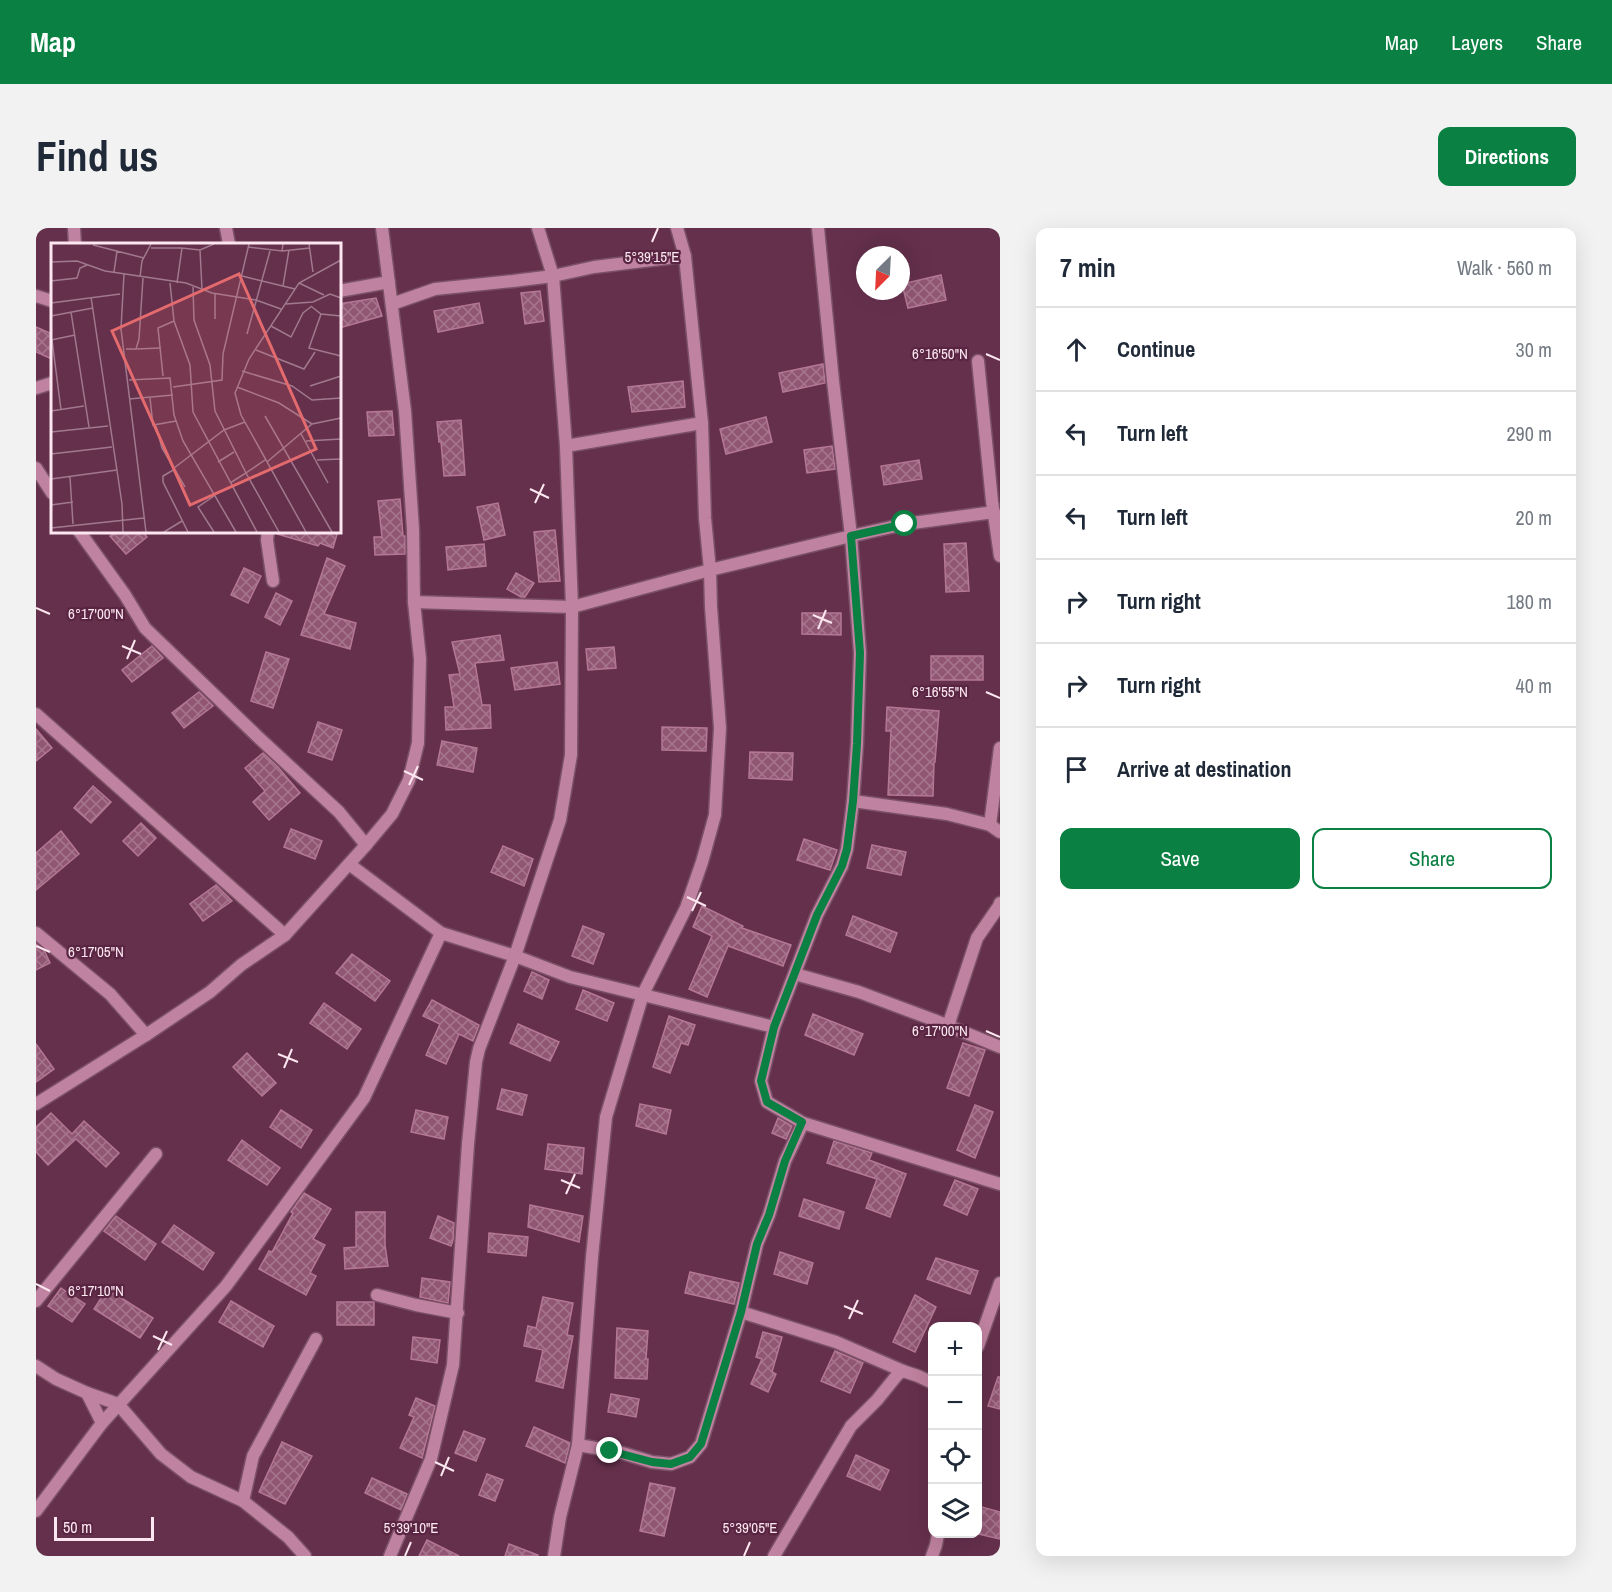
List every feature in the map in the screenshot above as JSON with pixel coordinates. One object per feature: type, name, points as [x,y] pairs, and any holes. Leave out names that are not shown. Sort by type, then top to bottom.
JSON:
[{"type":"street","points":[[74,228],[75,243]]},
{"type":"street","points":[[226,228],[229,243]]},
{"type":"street","points":[[36,1104],[210,992],[242,965],[285,935],[392,814],[410,780],[417,743],[420,659],[414,602],[413,529],[405,411],[382,228]]},
{"type":"street","points":[[390,1556],[431,1459],[453,1365],[476,1062],[515,956],[560,820],[571,755],[572,607],[566,446],[553,276],[538,228]]},
{"type":"street","points":[[554,1556],[560,1517],[578,1445],[592,1257],[606,1117],[643,994],[686,908],[715,815],[720,728],[705,518],[702,423],[685,256],[677,228]]},
{"type":"street","points":[[818,228],[851,536],[860,653],[857,744],[847,849],[842,866],[817,915],[774,1027],[761,1081],[767,1102],[802,1122],[1000,1184]]},
{"type":"street","points":[[392,304],[435,289],[553,276],[594,267],[685,256]]},
{"type":"street","points":[[340,291],[389,282]]},
{"type":"street","points":[[36,296],[51,301]]},
{"type":"street","points":[[978,361],[1000,556]]},
{"type":"street","points":[[36,388],[51,383]]},
{"type":"street","points":[[566,446],[702,423]]},
{"type":"street","points":[[36,468],[51,491]]},
{"type":"street","points":[[414,602],[572,607],[710,570],[995,504]]},
{"type":"street","points":[[80,532],[125,595],[145,628],[339,812],[366,845]]},
{"type":"street","points":[[268,532],[273,581]]},
{"type":"street","points":[[36,714],[285,935]]},
{"type":"street","points":[[853,801],[947,814],[995,828],[1000,748]]},
{"type":"street","points":[[349,864],[441,933],[515,956],[570,977],[774,1027]]},
{"type":"street","points":[[948,1026],[977,938],[1000,903]]},
{"type":"street","points":[[36,933],[110,994],[146,1035]]},
{"type":"street","points":[[36,1511],[118,1404],[226,1286],[364,1098],[441,933]]},
{"type":"street","points":[[795,974],[859,992],[1000,1047]]},
{"type":"street","points":[[578,1445],[619,1452],[652,1462],[671,1464],[690,1457],[701,1444],[741,1312],[757,1244],[769,1215],[785,1161],[802,1122]]},
{"type":"street","points":[[36,1302],[156,1154]]},
{"type":"street","points":[[982,1335],[1000,1283]]},
{"type":"street","points":[[377,1295],[458,1313]]},
{"type":"street","points":[[741,1312],[836,1342],[928,1381]]},
{"type":"street","points":[[243,1502],[253,1456],[316,1339]]},
{"type":"street","points":[[36,1366],[56,1379],[118,1404],[161,1454],[191,1478],[243,1502],[288,1537],[305,1556]]},
{"type":"street","points":[[774,1556],[851,1426],[903,1371]]},
{"type":"street","points":[[87,1393],[102,1423]]},
{"type":"street","points":[[932,1556],[937,1538]]},
{"type":"building","points":[[941,275],[946,300],[908,308],[906,300],[910,300],[910,282]]},
{"type":"building","points":[[540,291],[544,321],[525,324],[521,293]]},
{"type":"building","points":[[376,298],[382,316],[340,328],[340,304]]},
{"type":"building","points":[[479,303],[483,323],[438,332],[434,311]]},
{"type":"building","points":[[36,327],[51,334],[51,359],[36,352]]},
{"type":"building","points":[[823,364],[825,383],[783,392],[779,373]]},
{"type":"building","points":[[683,381],[685,407],[632,412],[628,387]]},
{"type":"building","points":[[392,411],[394,435],[369,436],[367,412]]},
{"type":"building","points":[[766,417],[772,442],[726,454],[720,429]]},
{"type":"building","points":[[461,420],[465,475],[444,476],[437,422]]},
{"type":"building","points":[[832,446],[835,469],[807,473],[804,450]]},
{"type":"building","points":[[919,460],[922,479],[884,485],[881,466]]},
{"type":"building","points":[[400,499],[405,554],[375,555],[374,537],[382,537],[378,501]]},
{"type":"building","points":[[498,503],[505,535],[484,540],[477,507]]},
{"type":"building","points":[[555,530],[560,581],[539,582],[534,532]]},
{"type":"building","points":[[115,532],[143,532],[147,537],[126,554],[110,536]]},
{"type":"building","points":[[277,532],[338,532],[333,548],[277,534]]},
{"type":"building","points":[[966,543],[969,591],[946,592],[944,544]]},
{"type":"building","points":[[484,544],[486,566],[448,570],[446,547]]},
{"type":"building","points":[[327,558],[345,566],[324,614],[356,623],[350,649],[301,635]]},
{"type":"building","points":[[244,568],[261,576],[248,603],[231,595]]},
{"type":"building","points":[[516,573],[534,583],[525,597],[507,589]]},
{"type":"building","points":[[276,593],[292,601],[280,625],[265,617]]},
{"type":"building","points":[[802,613],[841,613],[841,635],[802,634]]},
{"type":"building","points":[[500,635],[504,660],[475,663],[482,705],[490,705],[491,728],[446,730],[445,707],[454,707],[449,675],[460,674],[452,642]]},
{"type":"building","points":[[152,646],[163,658],[132,682],[122,670]]},
{"type":"building","points":[[614,647],[616,668],[588,670],[586,649]]},
{"type":"building","points":[[266,652],[289,659],[273,708],[251,701]]},
{"type":"building","points":[[931,656],[983,656],[983,680],[931,680]]},
{"type":"building","points":[[557,662],[560,684],[515,690],[511,668]]},
{"type":"building","points":[[199,692],[213,706],[184,728],[172,713]]},
{"type":"building","points":[[887,707],[939,711],[933,796],[888,795],[891,731],[886,731]]},
{"type":"building","points":[[318,722],[342,730],[332,760],[308,752]]},
{"type":"building","points":[[662,727],[707,728],[706,751],[662,750]]},
{"type":"building","points":[[36,729],[52,748],[36,761]]},
{"type":"building","points":[[442,741],[477,748],[473,772],[437,765]]},
{"type":"building","points":[[750,752],[793,753],[792,780],[749,778]]},
{"type":"building","points":[[263,753],[300,793],[269,820],[253,802],[265,791],[245,768]]},
{"type":"building","points":[[93,786],[111,802],[91,823],[74,808]]},
{"type":"building","points":[[141,823],[156,838],[138,856],[123,841]]},
{"type":"building","points":[[291,829],[322,841],[315,859],[284,847]]},
{"type":"building","points":[[61,831],[79,854],[36,890],[36,853]]},
{"type":"building","points":[[804,839],[837,850],[830,870],[797,860]]},
{"type":"building","points":[[872,845],[906,852],[901,875],[867,868]]},
{"type":"building","points":[[503,846],[533,859],[524,886],[491,872]]},
{"type":"building","points":[[216,885],[232,901],[203,921],[190,904]]},
{"type":"building","points":[[702,906],[743,926],[742,928],[791,945],[783,966],[728,946],[707,997],[689,989],[712,936],[693,927]]},
{"type":"building","points":[[853,916],[897,933],[890,952],[846,935]]},
{"type":"building","points":[[583,926],[604,934],[593,964],[572,956]]},
{"type":"building","points":[[36,944],[44,950],[50,963],[36,970]]},
{"type":"building","points":[[352,954],[390,981],[375,1001],[336,973]]},
{"type":"building","points":[[532,972],[549,980],[542,999],[524,991]]},
{"type":"building","points":[[583,990],[614,1003],[607,1021],[576,1009]]},
{"type":"building","points":[[432,1000],[479,1025],[473,1041],[459,1034],[446,1064],[426,1055],[440,1024],[423,1016]]},
{"type":"building","points":[[324,1003],[361,1029],[347,1049],[310,1023]]},
{"type":"building","points":[[813,1014],[863,1034],[854,1055],[805,1035]]},
{"type":"building","points":[[669,1016],[695,1025],[688,1045],[681,1043],[670,1073],[653,1067]]},
{"type":"building","points":[[518,1024],[559,1042],[550,1061],[510,1043]]},
{"type":"building","points":[[963,1043],[985,1050],[969,1096],[947,1088]]},
{"type":"building","points":[[36,1044],[54,1069],[36,1082]]},
{"type":"building","points":[[247,1053],[276,1083],[262,1096],[233,1067]]},
{"type":"building","points":[[502,1089],[527,1095],[522,1115],[497,1109]]},
{"type":"building","points":[[640,1104],[671,1110],[666,1134],[636,1126]]},
{"type":"building","points":[[975,1105],[993,1112],[975,1158],[957,1150]]},
{"type":"building","points":[[281,1110],[312,1130],[301,1148],[270,1127]]},
{"type":"building","points":[[416,1110],[448,1117],[444,1139],[411,1132]]},
{"type":"building","points":[[51,1113],[72,1134],[84,1121],[119,1153],[106,1167],[76,1139],[48,1165],[36,1152],[36,1127]]},
{"type":"building","points":[[778,1118],[792,1126],[786,1139],[772,1133]]},
{"type":"building","points":[[242,1140],[280,1168],[267,1185],[228,1160]]},
{"type":"building","points":[[834,1141],[872,1153],[869,1160],[906,1174],[890,1217],[866,1208],[877,1179],[827,1163]]},
{"type":"building","points":[[548,1144],[584,1148],[582,1174],[545,1169]]},
{"type":"building","points":[[955,1180],[978,1189],[967,1215],[944,1205]]},
{"type":"building","points":[[304,1193],[331,1209],[313,1239],[325,1245],[310,1273],[316,1276],[306,1295],[259,1269],[269,1251],[272,1252],[293,1213],[291,1212]]},
{"type":"building","points":[[804,1199],[844,1212],[839,1229],[799,1216]]},
{"type":"building","points":[[530,1205],[583,1216],[579,1242],[528,1227]]},
{"type":"building","points":[[356,1212],[385,1212],[385,1245],[388,1266],[345,1269],[344,1248],[356,1247]]},
{"type":"building","points":[[116,1216],[156,1244],[145,1260],[104,1231]]},
{"type":"building","points":[[438,1216],[454,1223],[451,1246],[430,1238]]},
{"type":"building","points":[[174,1225],[214,1253],[203,1270],[162,1242]]},
{"type":"building","points":[[489,1233],[528,1237],[526,1256],[488,1252]]},
{"type":"building","points":[[780,1252],[813,1263],[807,1284],[774,1274]]},
{"type":"building","points":[[936,1258],[978,1271],[970,1294],[927,1279]]},
{"type":"building","points":[[690,1272],[739,1283],[734,1304],[685,1293]]},
{"type":"building","points":[[422,1278],[450,1282],[448,1303],[420,1297]]},
{"type":"building","points":[[61,1288],[85,1304],[72,1322],[48,1306]]},
{"type":"building","points":[[107,1289],[153,1318],[140,1338],[94,1309]]},
{"type":"building","points":[[915,1295],[936,1307],[915,1352],[893,1342]]},
{"type":"building","points":[[543,1297],[573,1303],[567,1335],[573,1336],[563,1388],[536,1381],[543,1350],[524,1346],[528,1326],[536,1328]]},
{"type":"building","points":[[231,1301],[274,1326],[263,1347],[219,1322]]},
{"type":"building","points":[[337,1302],[374,1302],[374,1325],[337,1325]]},
{"type":"building","points":[[617,1328],[648,1331],[647,1379],[615,1378]]},
{"type":"building","points":[[763,1332],[782,1337],[772,1372],[776,1374],[768,1392],[751,1384],[762,1359],[756,1357]]},
{"type":"building","points":[[413,1337],[440,1340],[437,1363],[411,1359]]},
{"type":"building","points":[[835,1351],[863,1363],[850,1393],[821,1381]]},
{"type":"building","points":[[998,1377],[1000,1377],[1000,1409],[988,1406]]},
{"type":"building","points":[[611,1394],[639,1399],[636,1417],[608,1412]]},
{"type":"building","points":[[416,1398],[435,1406],[422,1458],[400,1448],[414,1417],[409,1415]]},
{"type":"building","points":[[534,1427],[570,1443],[565,1463],[526,1446]]},
{"type":"building","points":[[464,1431],[485,1439],[476,1461],[455,1453]]},
{"type":"building","points":[[282,1442],[312,1456],[285,1504],[259,1492]]},
{"type":"building","points":[[856,1455],[889,1470],[880,1490],[847,1476]]},
{"type":"building","points":[[487,1474],[503,1480],[495,1501],[479,1495]]},
{"type":"building","points":[[372,1478],[407,1494],[401,1510],[365,1493]]},
{"type":"building","points":[[650,1483],[675,1488],[664,1536],[640,1531]]},
{"type":"building","points":[[982,1507],[1000,1512],[1000,1539],[982,1535]]},
{"type":"building","points":[[427,1540],[459,1556],[419,1556]]},
{"type":"building","points":[[509,1544],[538,1555],[538,1556],[505,1556]]},
{"type":"route","points":[[610,1451],[652,1462],[671,1464],[690,1457],[701,1444],[741,1312],[757,1244],[769,1215],[785,1161],[802,1122],[767,1102],[761,1081],[774,1027],[817,915],[842,866],[847,849],[857,744],[860,653],[851,536],[905,524]]}]
